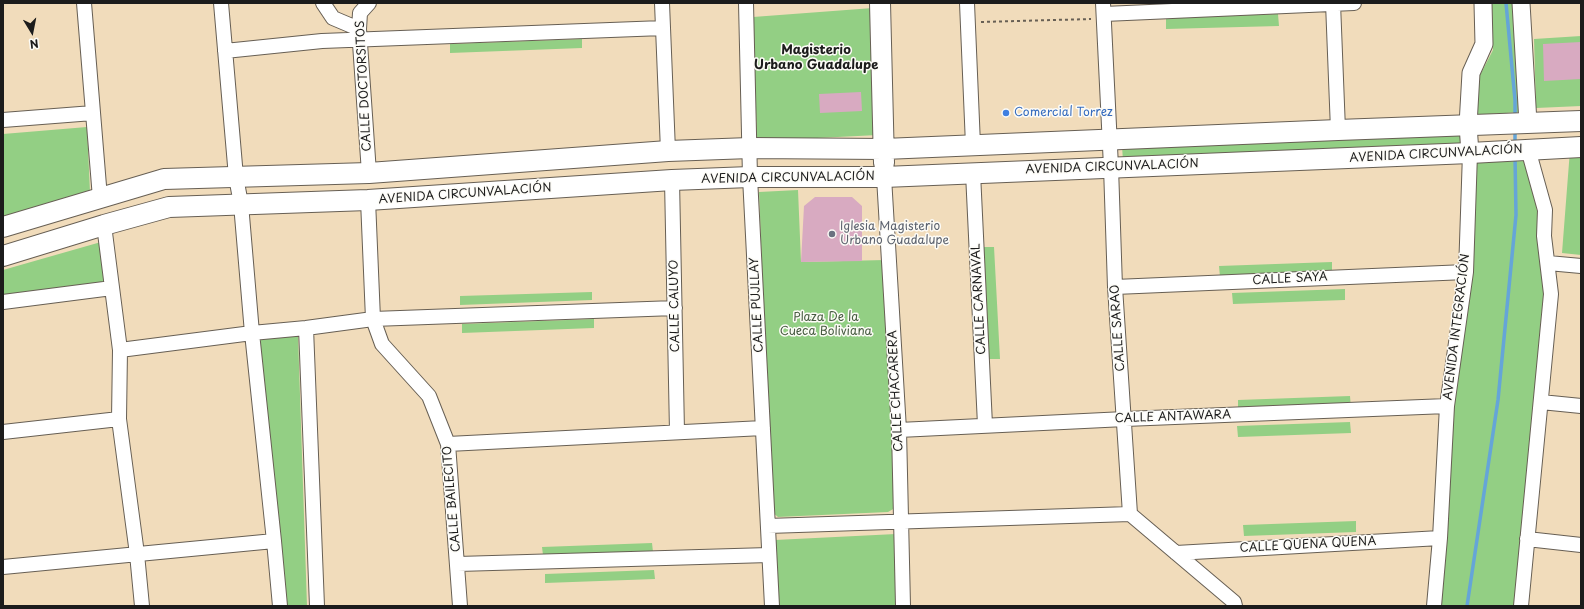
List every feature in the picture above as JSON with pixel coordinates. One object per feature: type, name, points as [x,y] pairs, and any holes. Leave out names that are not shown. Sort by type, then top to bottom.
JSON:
[{"type":"main road","points":[[880,3],[884,177]]},
{"type":"main road","points":[[3,226],[164,179],[369,173],[668,151],[750,148],[884,149],[1581,121]]},
{"type":"main road","name":"AVENIDA CIRCUNVALACIÓN","points":[[3,256],[169,207],[368,200],[672,180],[750,177],[884,177],[1470,153],[1581,147]]},
{"type":"street","points":[[84,3],[100,198]]},
{"type":"street","points":[[221,3],[236,177],[241,204],[252,332],[280,606]]},
{"type":"street","points":[[323,3],[333,18],[360,34]]},
{"type":"street","name":"CALLE DOCTORSITOS","points":[[369,3],[360,13],[369,173]]},
{"type":"street","points":[[662,3],[668,151]]},
{"type":"street","name":"CALLE PUJLLAY","points":[[746,3],[750,177],[772,606]]},
{"type":"street","points":[[967,3],[973,145]]},
{"type":"street","points":[[1104,12],[1354,3]]},
{"type":"street","name":"AVENIDA INTEGRACIÓN","points":[[1434,606],[1440,538],[1447,406],[1466,272],[1470,153],[1468,125],[1471,73],[1484,44],[1483,3]]},
{"type":"street","points":[[1518,124],[1522,3]]},
{"type":"street","points":[[1333,4],[1338,130]]},
{"type":"street","name":"CALLE SARAO","points":[[1104,12],[1115,287],[1130,514]]},
{"type":"street","points":[[225,51],[322,41],[360,34],[663,28]]},
{"type":"street","points":[[3,120],[93,113]]},
{"type":"street","points":[[1519,150],[1545,210],[1544,236],[1551,294],[1521,606]]},
{"type":"street","name":"CALLE CARNAVAL","points":[[973,173],[985,425]]},
{"type":"street","name":"CALLE CHACARERA","points":[[884,177],[899,430],[903,606]]},
{"type":"street","name":"CALLE CALUYO","points":[[672,180],[677,432]]},
{"type":"street","name":"CALLE BAILECITO","points":[[368,200],[373,319],[382,344],[429,396],[448,444],[460,606]]},
{"type":"street","points":[[104,225],[120,350],[119,419],[138,554],[142,606]]},
{"type":"street","points":[[1548,263],[1581,266]]},
{"type":"street","name":"CALLE SAYA","points":[[1115,287],[1466,272]]},
{"type":"street","points":[[3,302],[112,288]]},
{"type":"street","points":[[120,350],[252,332],[306,328],[373,319],[675,308]]},
{"type":"street","points":[[306,328],[317,606]]},
{"type":"street","points":[[1541,402],[1581,406]]},
{"type":"street","name":"CALLE ANTAWARA","points":[[899,430],[985,425],[1447,406]]},
{"type":"street","points":[[3,432],[119,419]]},
{"type":"street","points":[[448,444],[763,428]]},
{"type":"street","points":[[768,526],[1130,514],[1234,602],[1235,606]]},
{"type":"street","name":"CALLE QUENA QUENA","points":[[1176,553],[1440,538]]},
{"type":"street","points":[[1527,539],[1581,545]]},
{"type":"street","points":[[3,567],[274,541]]},
{"type":"street","points":[[458,564],[769,555]]},
{"type":"path","points":[[968,22],[1104,12]]},
{"type":"green space","points":[[1492,3],[1515,3],[1521,112],[1475,115],[1478,103],[1478,79],[1493,50]]},
{"type":"green space","points":[[873,8],[878,135],[757,141],[753,17]]},
{"type":"green space","points":[[1278,14],[1279,26],[1166,29],[1166,18]]},
{"type":"green space","points":[[1581,36],[1581,106],[1536,108],[1534,39]]},
{"type":"green space","points":[[582,39],[582,48],[450,53],[450,44]]},
{"type":"green space","points":[[87,127],[90,192],[3,217],[3,134]]},
{"type":"green space","points":[[1457,133],[1462,136],[1462,143],[1458,146],[1123,161],[1122,146]]},
{"type":"green space","points":[[1570,150],[1581,150],[1581,255],[1562,253]]},
{"type":"green space","points":[[1528,161],[1538,216],[1537,233],[1545,279],[1514,606],[1439,606],[1454,402],[1475,162]]},
{"type":"green space","name":"Plaza De la Cueca Boliviana","points":[[798,190],[801,262],[885,260],[895,508],[888,512],[778,517],[772,512],[759,192]]},
{"type":"green space","points":[[101,242],[105,284],[3,299],[3,270]]},
{"type":"green space","points":[[983,247],[994,247],[1000,359],[989,359]]},
{"type":"green space","points":[[1332,262],[1332,274],[1220,277],[1219,266]]},
{"type":"green space","points":[[1345,289],[1345,300],[1233,304],[1232,293]]},
{"type":"green space","points":[[592,292],[592,300],[460,305],[460,296]]},
{"type":"green space","points":[[594,319],[594,328],[462,333],[462,324]]},
{"type":"green space","points":[[298,335],[307,606],[287,606],[259,340]]},
{"type":"green space","points":[[1350,396],[1351,408],[1238,411],[1238,400]]},
{"type":"green space","points":[[1350,422],[1351,433],[1238,437],[1237,426]]},
{"type":"green space","points":[[1356,521],[1356,532],[1244,536],[1243,525]]},
{"type":"green space","points":[[896,534],[899,606],[779,606],[775,540]]},
{"type":"green space","points":[[652,543],[653,552],[543,555],[542,547]]},
{"type":"green space","points":[[654,570],[655,579],[545,583],[545,574]]},
{"type":"building","points":[[1581,42],[1581,79],[1544,81],[1543,44]]},
{"type":"building","points":[[861,92],[862,111],[820,113],[819,94]]},
{"type":"building","name":"Iglesia Magisterio Urbano Guadalupe","points":[[815,197],[852,197],[862,206],[862,261],[801,262],[804,206]]},
{"type":"waterway","points":[[1506,3],[1515,100],[1515,118]]},
{"type":"waterway","points":[[1515,130],[1515,144]]},
{"type":"waterway","points":[[1467,606],[1498,400],[1516,215],[1515,156]]},
{"type":"place","name":"Comercial Torrez","points":[[1006,113]]},
{"type":"place","name":"Iglesia Magisterio Urbano Guadalupe","points":[[832,234]]},
{"type":"district","name":"Magisterio Urbano Guadalupe","points":[[816,58]]}]
